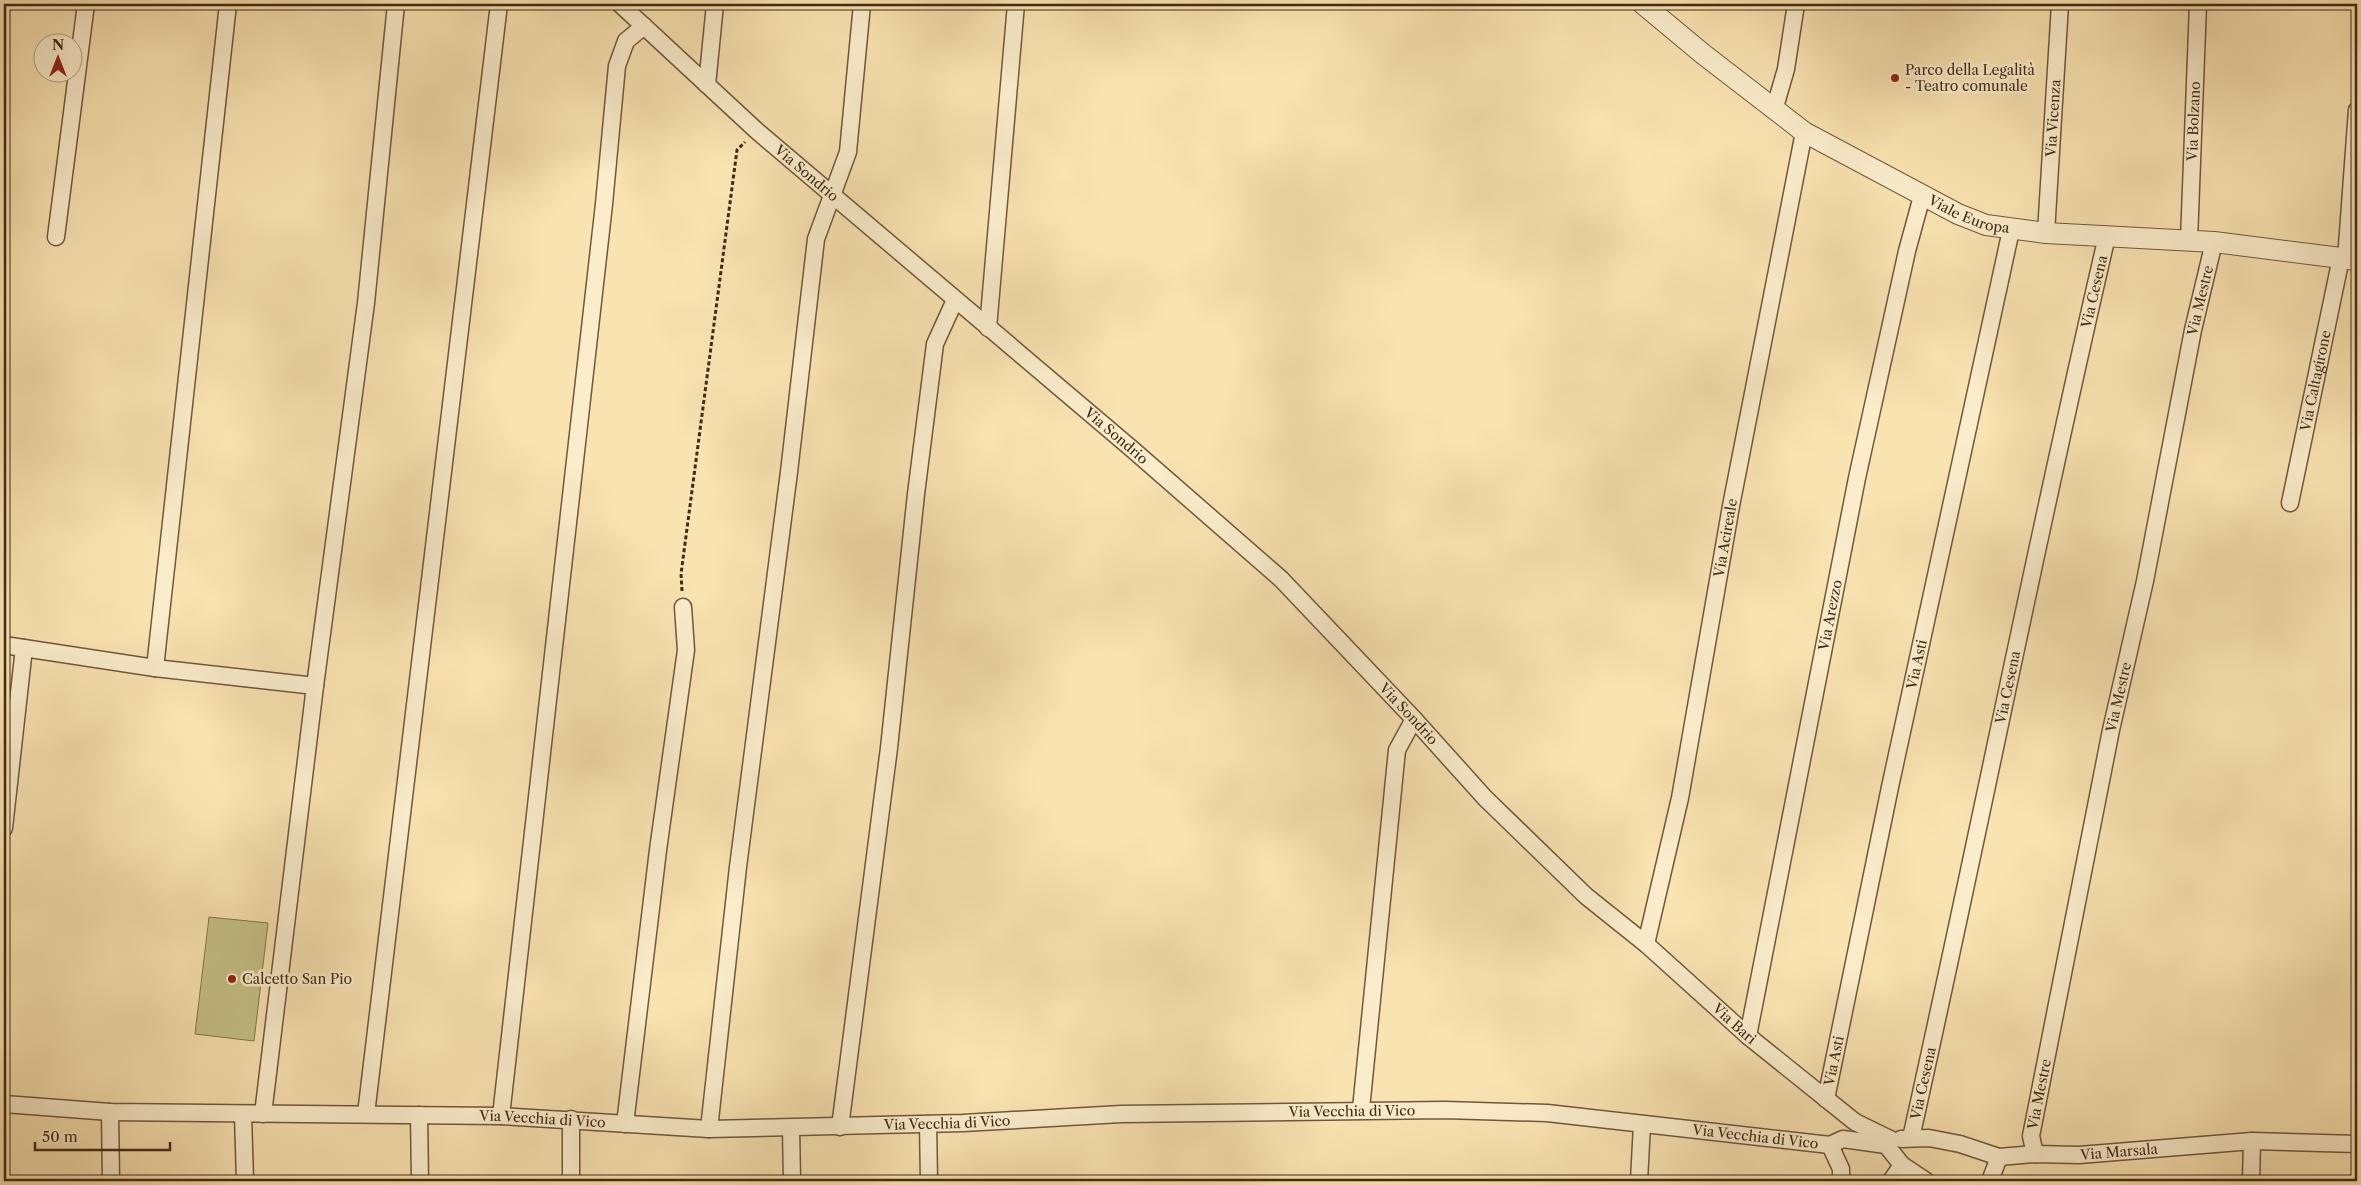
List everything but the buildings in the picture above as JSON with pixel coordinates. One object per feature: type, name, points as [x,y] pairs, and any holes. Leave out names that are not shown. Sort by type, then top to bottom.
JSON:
[{"type":"street","points":[[56,237],[86,4]]},
{"type":"street","points":[[155,668],[228,4]]},
{"type":"street","points":[[264,1114],[315,686],[366,303],[396,4]]},
{"type":"street","points":[[366,1114],[499,4]]},
{"type":"street","name":"Via Sondrio","points":[[620,4],[757,131],[1281,579],[1414,719],[1485,798],[1586,896]]},
{"type":"street","points":[[707,85],[715,4]]},
{"type":"street","points":[[709,1130],[738,867],[789,472],[816,240],[848,152],[862,4]]},
{"type":"street","points":[[988,328],[1016,4]]},
{"type":"street","name":"Viale Europa","points":[[1643,4],[1703,54],[1804,132],[1922,196],[1958,214],[1986,225],[2046,234],[2214,242],[2348,259]]},
{"type":"street","points":[[1775,108],[1786,69],[1796,4]]},
{"type":"street","name":"Via Vicenza","points":[[2046,234],[2060,4]]},
{"type":"street","name":"Via Bolzano","points":[[2189,240],[2198,4]]},
{"type":"street","points":[[501,1116],[604,204],[616,66],[626,41],[644,26]]},
{"type":"street","name":"Via Caltagirone","points":[[2290,503],[2348,259],[2357,110]]},
{"type":"street","name":"Via Acireale","points":[[1646,944],[1680,798],[1730,506],[1804,132]]},
{"type":"street","name":"Via Arezzo","points":[[1748,1036],[1857,478],[1907,250],[1922,196]]},
{"type":"street","name":"Via Asti","points":[[1826,1099],[1896,759],[2011,230]]},
{"type":"street","name":"Via Cesena","points":[[1911,1138],[1967,888],[2063,425],[2107,236]]},
{"type":"street","name":"Via Mestre","points":[[2035,1154],[2031,1136],[2111,730],[2145,581],[2193,330],[2214,242]]},
{"type":"street","points":[[840,1127],[889,748],[916,494],[935,344],[955,300]]},
{"type":"street","points":[[625,1124],[658,850],[686,650],[683,607]]},
{"type":"street","points":[[4,645],[155,668],[315,686]]},
{"type":"street","points":[[4,828],[24,648]]},
{"type":"street","points":[[1361,1109],[1397,750],[1414,719]]},
{"type":"street","name":"Via Bari","points":[[1586,896],[1646,944],[1748,1036],[1855,1122],[1889,1142],[1902,1165],[1926,1181]]},
{"type":"street","name":"Via Vecchia di Vico","points":[[4,1104],[110,1112],[501,1116],[571,1119],[709,1130],[928,1124],[1121,1114],[1361,1109],[1547,1113],[1830,1145],[1843,1139],[1889,1142]]},
{"type":"street","points":[[110,1112],[111,1181]]},
{"type":"street","points":[[243,1114],[244,1181]]},
{"type":"street","points":[[419,1115],[420,1181]]},
{"type":"street","points":[[571,1119],[572,1181]]},
{"type":"street","points":[[928,1124],[929,1181]]},
{"type":"street","points":[[1639,1181],[1642,1124]]},
{"type":"street","points":[[791,1128],[792,1181]]},
{"type":"street","name":"Via Marsala","points":[[1889,1142],[1911,1138],[1928,1138],[1960,1144],[1999,1157],[2035,1154],[2079,1155],[2252,1140],[2357,1144]]},
{"type":"street","points":[[2251,1181],[2252,1140]]},
{"type":"street","points":[[1830,1145],[1841,1169],[1841,1181]]},
{"type":"street","points":[[1990,1181],[1999,1157]]},
{"type":"street","points":[[1891,1181],[1902,1165]]},
{"type":"path","points":[[683,607],[681,574],[737,150],[757,131]]},
{"type":"shaded area","name":"Calcetto San Pio","points":[[209,917],[268,923],[254,1041],[195,1034]]},
{"type":"place","name":"Parco della Legalità - Teatro comunale","points":[[1895,78]]},
{"type":"place","name":"Calcetto San Pio","points":[[232,979]]}]
